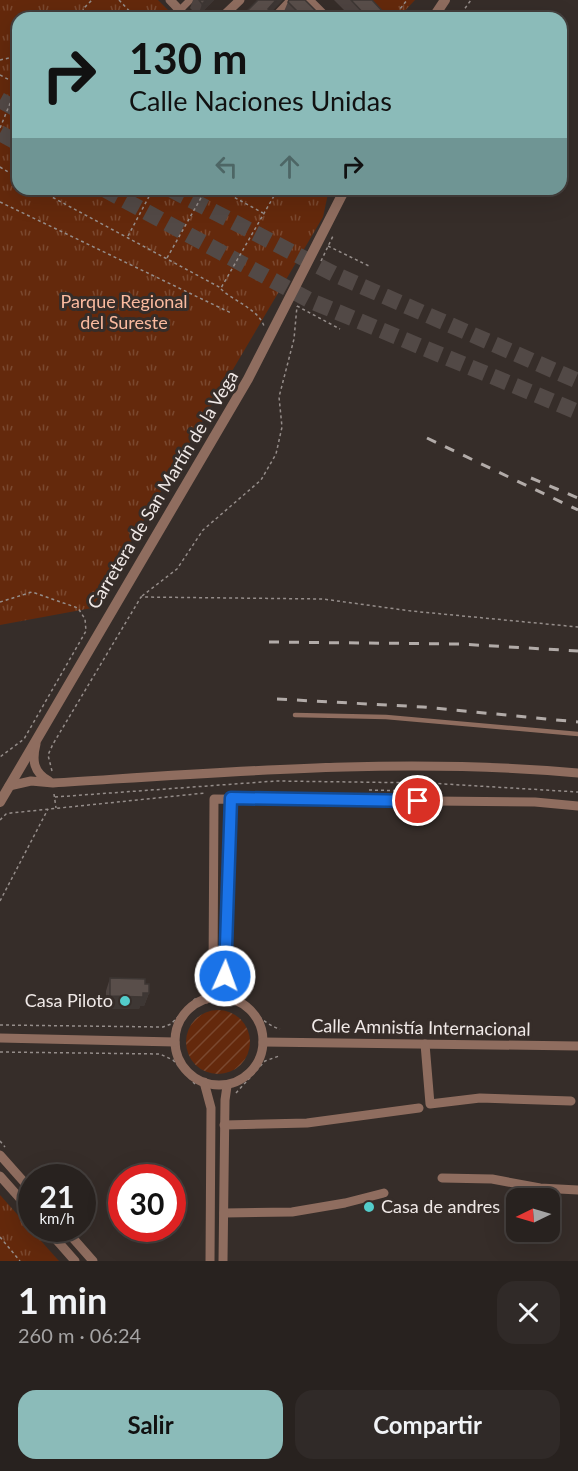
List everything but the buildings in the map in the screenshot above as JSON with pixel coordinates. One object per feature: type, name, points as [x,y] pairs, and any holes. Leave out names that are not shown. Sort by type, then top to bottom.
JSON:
[{"type":"street","points":[[170,0],[180,10],[190,0]]},
{"type":"street","points":[[227,12],[240,0]]},
{"type":"street","points":[[279,12],[290,0]]},
{"type":"street","points":[[309,0],[321,12]]},
{"type":"street","name":"Carretera de San Martín de la Vega","points":[[0,802],[236,400],[269,339],[293,304],[342,195]]},
{"type":"street","points":[[38,737],[33,754],[35,768],[40,776],[53,779]]},
{"type":"street","points":[[9,786],[53,779],[317,767],[467,767],[578,773]]},
{"type":"street","points":[[227,997],[231,798]]},
{"type":"street","points":[[210,1261],[211,1108],[200,1084],[185,1070],[178,1057],[175,1042],[177,1028],[183,1015],[203,996],[213,976],[214,799],[535,802],[578,806]]},
{"type":"street","points":[[200,1084],[227,1086],[241,1080],[253,1071],[261,1058],[264,1042],[258,1018],[244,1005],[227,997],[203,996]]},
{"type":"street","points":[[0,1038],[175,1042]]},
{"type":"street","name":"Calle Amnistía Internacional","points":[[264,1042],[578,1046]]},
{"type":"street","points":[[425,1044],[430,1104],[480,1098],[571,1101]]},
{"type":"street","points":[[223,1261],[224,1125],[227,1086]]},
{"type":"street","points":[[224,1125],[307,1123],[419,1108]]},
{"type":"street","points":[[0,1155],[18,1175]]},
{"type":"street","points":[[0,1176],[18,1196]]},
{"type":"street","points":[[442,1178],[492,1179],[540,1188],[578,1190]]},
{"type":"street","points":[[224,1213],[292,1212],[345,1203],[384,1193]]},
{"type":"street","points":[[58,1242],[75,1261]]},
{"type":"street","points":[[76,1242],[93,1261]]},
{"type":"lane","points":[[295,715],[386,717],[578,734]]},
{"type":"path","points":[[81,12],[92,0]]},
{"type":"path","points":[[119,0],[130,12]]},
{"type":"path","points":[[398,12],[407,0]]},
{"type":"path","points":[[0,128],[12,99]]},
{"type":"path","points":[[46,195],[221,288],[241,306],[255,312],[261,318],[269,339]]},
{"type":"path","points":[[127,237],[150,195]]},
{"type":"path","points":[[166,258],[203,195]]},
{"type":"path","points":[[230,195],[264,214]]},
{"type":"path","points":[[221,288],[275,195]]},
{"type":"path","points":[[0,202],[231,313]]},
{"type":"path","points":[[319,242],[371,267]]},
{"type":"path","points":[[53,779],[48,755],[53,744],[141,597],[177,569],[203,530],[261,480],[276,454],[282,426],[279,397],[294,339],[293,304],[340,329]]},
{"type":"path","points":[[0,602],[32,592],[78,608],[85,619],[86,631],[24,739],[0,757]]},
{"type":"path","points":[[141,597],[324,599],[411,611],[578,627]]},
{"type":"path","points":[[55,797],[276,781],[428,783],[578,792]]},
{"type":"path","points":[[0,820],[6,814],[56,808]]},
{"type":"path","points":[[0,901],[48,809]]},
{"type":"path","points":[[237,988],[240,996],[266,1023],[280,1029]]},
{"type":"path","points":[[0,1025],[163,1027],[171,1024],[203,996]]},
{"type":"path","points":[[0,1052],[160,1054],[173,1060],[200,1084]]},
{"type":"path","points":[[235,1097],[238,1088],[265,1061],[279,1056]]},
{"type":"path","points":[[0,1237],[20,1261]]},
{"type":"green space","name":"Parque Regional del Sureste","points":[[0,0],[158,0],[170,12],[12,12],[12,195],[328,195],[323,217],[92,608],[0,625]]},
{"type":"green space","points":[[364,0],[415,0],[404,12],[376,12]]},
{"type":"green space","points":[[218,1010],[230,1012],[241,1019],[248,1030],[250,1042],[248,1054],[241,1065],[230,1072],[218,1074],[206,1072],[195,1065],[188,1054],[186,1042],[188,1030],[195,1019],[206,1012]]},
{"type":"green space","points":[[0,1195],[18,1215],[18,1242],[42,1242],[59,1261],[0,1261]]},
{"type":"tunnel","points":[[0,100],[12,107]]},
{"type":"tunnel","points":[[0,133],[12,140]]},
{"type":"tunnel","points":[[115,195],[311,301],[578,412]]},
{"type":"tunnel","points":[[182,195],[334,274],[578,381]]},
{"type":"railway","points":[[427,438],[578,510]]},
{"type":"railway","points":[[531,478],[578,498]]},
{"type":"railway","points":[[269,642],[459,644],[578,651]]},
{"type":"railway","points":[[277,699],[423,707],[578,722]]},
{"type":"place","name":"Casa Piloto","points":[[125,1001]]},
{"type":"place","name":"Casa de andres","points":[[369,1207]]},
{"type":"route","points":[[225,976],[231,798],[418,801]]}]
